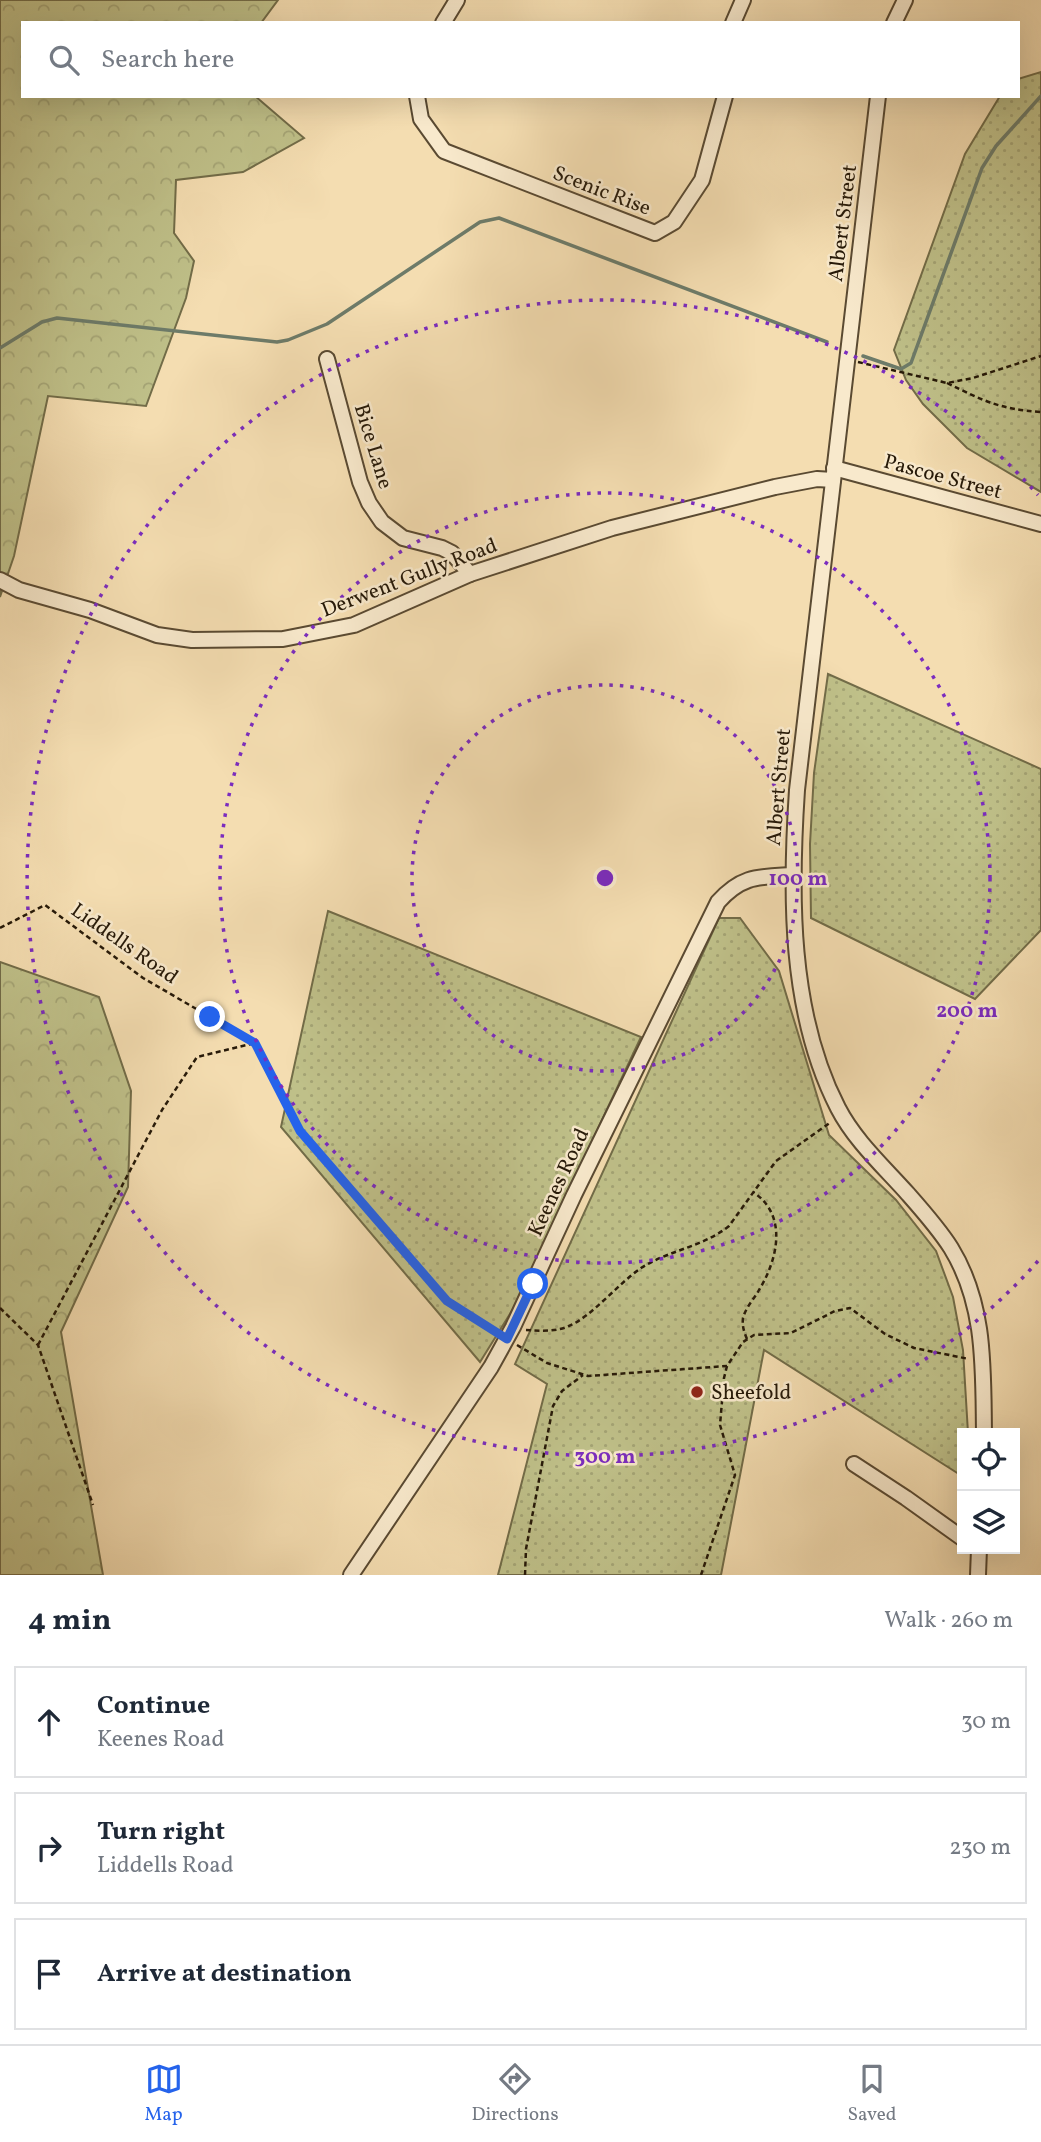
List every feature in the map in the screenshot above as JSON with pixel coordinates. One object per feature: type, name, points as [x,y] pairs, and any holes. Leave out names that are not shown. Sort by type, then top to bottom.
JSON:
[{"type":"street","points":[[444,21],[457,0]]},
{"type":"street","points":[[734,21],[743,0]]},
{"type":"street","points":[[895,21],[905,0]]},
{"type":"street","name":"Scenic Rise","points":[[417,98],[421,119],[444,151],[655,233],[674,222],[702,180],[723,98]]},
{"type":"street","name":"Albert Street","points":[[878,98],[797,790],[792,875],[795,939],[806,1006],[823,1072],[842,1115],[862,1143],[950,1246],[960,1264],[974,1301],[983,1361],[984,1428]]},
{"type":"street","name":"Bice Lane","points":[[327,359],[360,481],[369,503],[382,522],[403,538],[452,553],[470,574]]},
{"type":"street","name":"Derwent Gully Road","points":[[0,580],[19,590],[90,610],[157,635],[205,640],[283,639],[354,625],[470,574],[612,528],[834,474]]},
{"type":"street","name":"Pascoe Street","points":[[834,474],[1041,524]]},
{"type":"street","name":"Keenes Road","points":[[351,1575],[491,1367],[509,1334],[718,902],[734,886],[746,879],[792,875]]},
{"type":"street","points":[[853,1464],[906,1497],[957,1534]]},
{"type":"street","points":[[978,1554],[978,1575]]},
{"type":"path","points":[[947,383],[973,378],[1041,356]]},
{"type":"path","points":[[848,359],[947,383],[986,403],[1009,410],[1041,412]]},
{"type":"path","name":"Liddells Road","points":[[0,928],[45,905],[143,978],[255,1043]]},
{"type":"path","points":[[38,1345],[162,1110],[197,1056],[255,1043],[300,1131],[447,1301],[509,1334],[547,1363],[583,1375],[727,1366]]},
{"type":"path","points":[[509,1334],[568,1327],[638,1270],[653,1261],[699,1245],[720,1234],[729,1226],[776,1161],[842,1115]]},
{"type":"path","points":[[747,1339],[743,1325],[746,1310],[761,1288],[775,1248],[774,1216],[769,1205],[753,1192]]},
{"type":"path","points":[[0,1308],[38,1345],[93,1505]]},
{"type":"path","points":[[701,1575],[735,1475],[720,1425],[724,1378],[727,1366],[747,1339],[754,1335],[791,1333],[835,1311],[850,1308],[885,1334],[914,1348],[983,1361]]},
{"type":"path","points":[[525,1575],[526,1549],[553,1406],[562,1391],[583,1375]]},
{"type":"green space","points":[[0,0],[278,0],[262,21],[21,21],[21,98],[257,98],[304,138],[243,172],[176,180],[174,233],[194,261],[186,298],[146,406],[48,396],[14,556],[0,597]]},
{"type":"green space","points":[[1041,72],[1041,492],[967,448],[923,404],[906,380],[894,350],[965,154],[999,98],[1020,98],[1020,78]]},
{"type":"green space","points":[[828,674],[1041,769],[1041,930],[975,999],[811,918],[810,844],[814,773]]},
{"type":"green space","points":[[328,911],[641,1037],[513,1309],[480,1362],[281,1127]]},
{"type":"green space","points":[[719,918],[740,918],[779,971],[829,1135],[896,1200],[936,1251],[953,1297],[963,1350],[968,1428],[957,1428],[957,1473],[764,1350],[721,1575],[498,1575],[547,1384],[515,1364]]},
{"type":"green space","points":[[0,962],[99,997],[131,1091],[128,1187],[61,1332],[103,1575],[0,1575]]},
{"type":"waterway","points":[[863,356],[901,369],[911,363],[982,168],[996,146],[1041,96]]},
{"type":"waterway","points":[[0,348],[42,322],[57,318],[277,342],[288,340],[327,324],[480,222],[499,218],[827,342]]},
{"type":"place","name":"Sheefold","points":[[697,1392]]},
{"type":"route","points":[[210,1017],[255,1043],[300,1131],[447,1301],[507,1339],[533,1284]]}]
